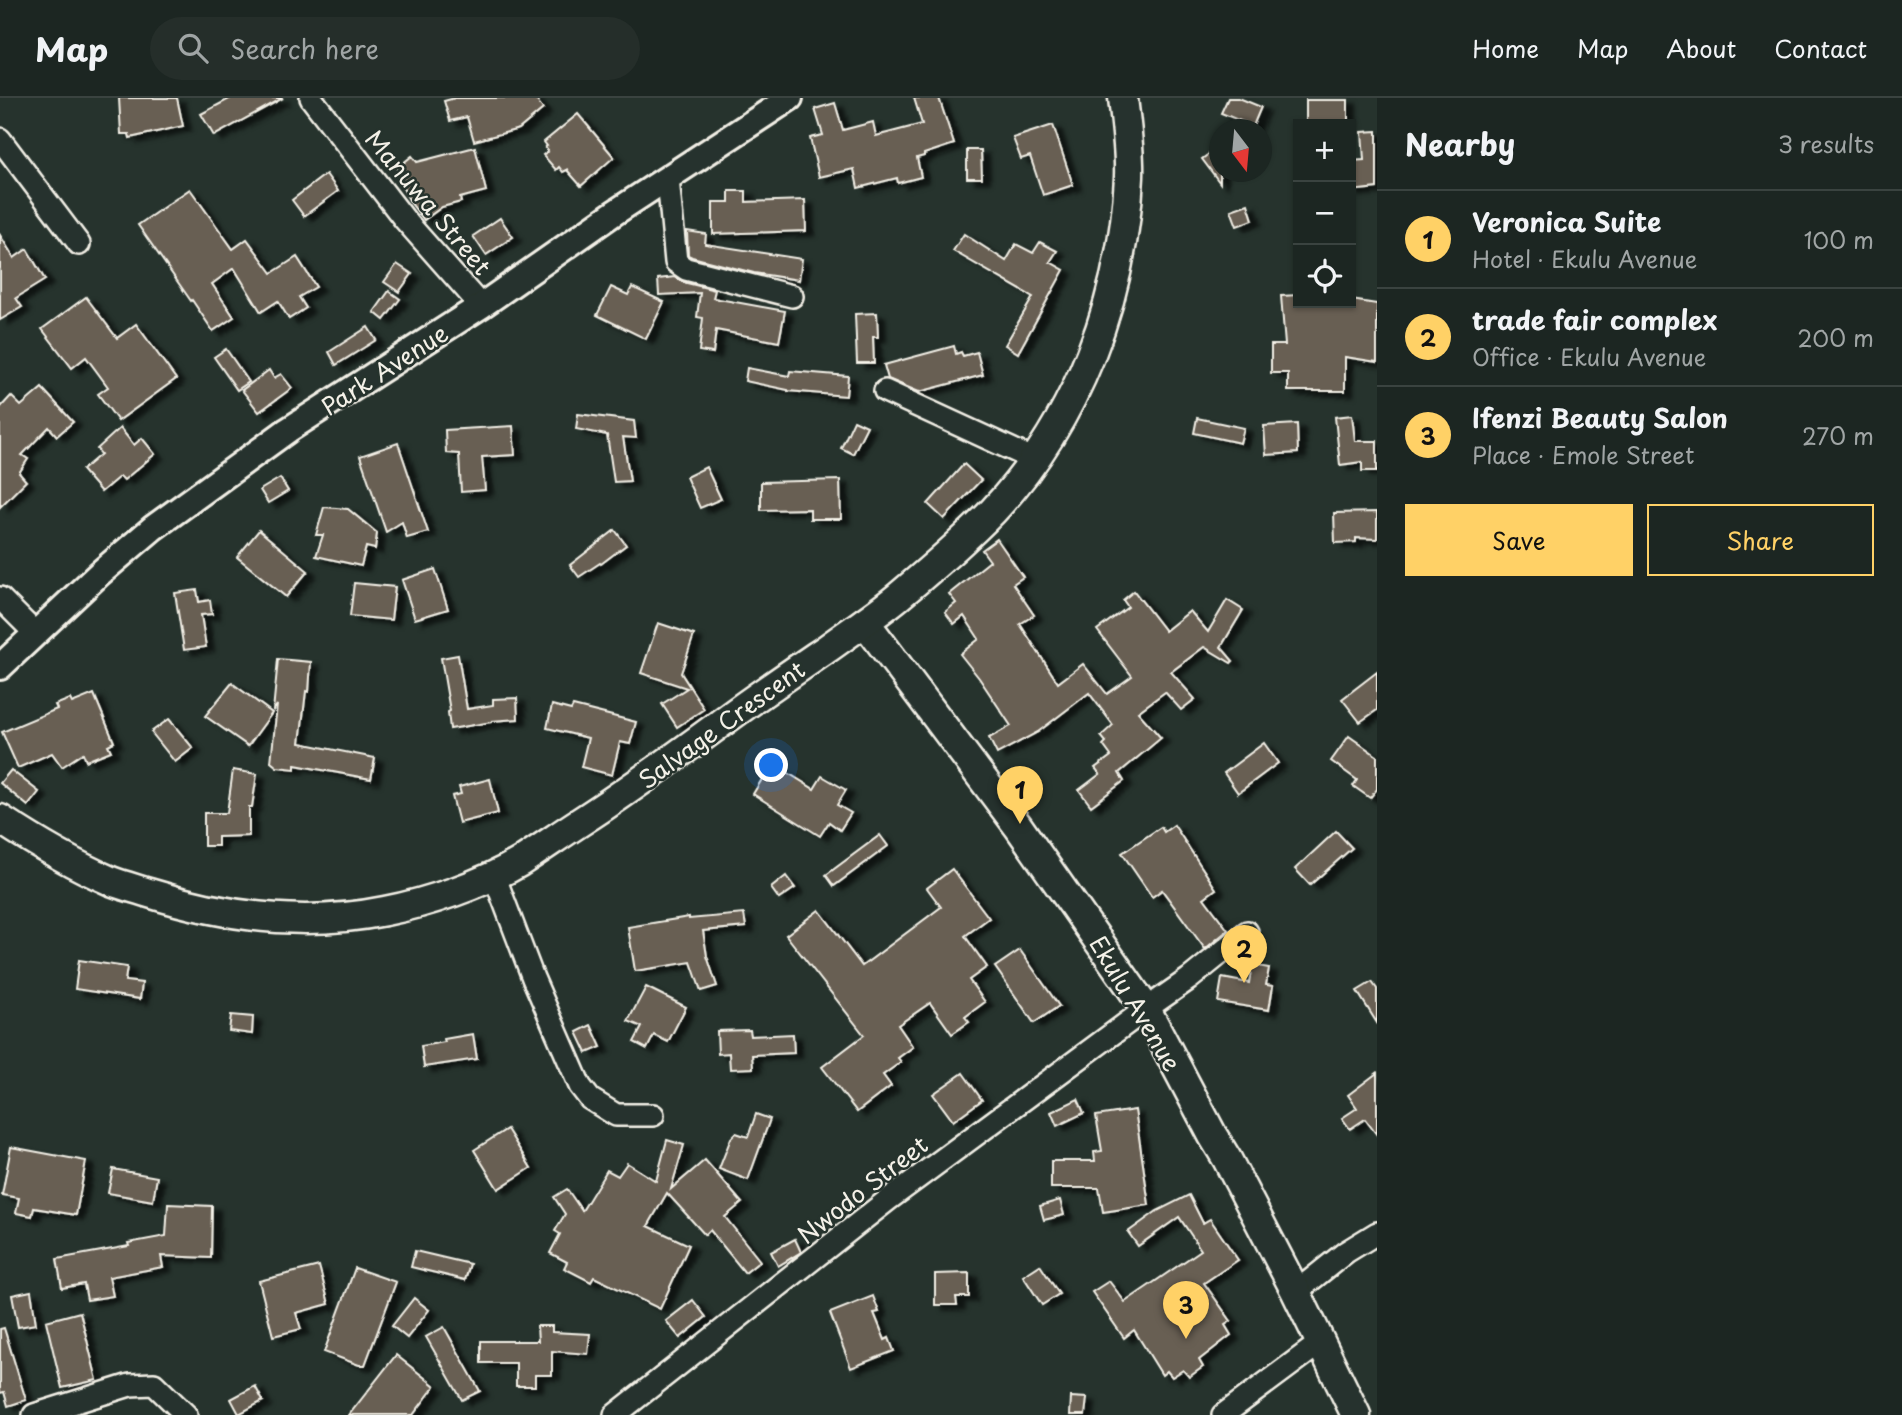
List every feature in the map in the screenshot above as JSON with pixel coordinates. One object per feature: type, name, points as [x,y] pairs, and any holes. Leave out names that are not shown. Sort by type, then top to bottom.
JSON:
[{"type":"main road","name":"Salvage Crescent","points":[[0,819],[31,840],[116,883],[180,903],[236,914],[287,919],[332,918],[386,911],[442,895],[518,863],[635,786],[896,598],[986,518],[1035,460],[1060,420],[1085,369],[1112,292],[1122,247],[1129,174],[1123,98]]},
{"type":"main road","name":"Ekulu Avenue","points":[[865,622],[1018,826],[1146,1009],[1296,1292],[1356,1415]]},
{"type":"street","name":"Manuwa Street","points":[[311,98],[405,220],[481,306]]},
{"type":"street","name":"Park Avenue","points":[[0,667],[99,574],[153,528],[288,430],[481,306],[602,221],[790,98]]},
{"type":"street","points":[[0,139],[79,244]]},
{"type":"street","points":[[668,179],[676,262],[686,269],[792,296]]},
{"type":"street","points":[[885,391],[1035,460]]},
{"type":"street","points":[[0,598],[35,633]]},
{"type":"street","points":[[494,875],[533,978],[580,1087],[590,1099],[616,1115],[653,1115]]},
{"type":"street","name":"Nwodo Street","points":[[628,1411],[889,1199],[1189,979],[1247,932]]},
{"type":"street","points":[[1296,1292],[1346,1252],[1377,1233]]},
{"type":"street","points":[[1223,1415],[1320,1343]]},
{"type":"street","points":[[34,1415],[130,1385],[154,1384],[186,1415]]},
{"type":"building","points":[[119,98],[177,98],[183,126],[130,138],[129,134],[121,134]]},
{"type":"building","points":[[231,98],[283,98],[214,136],[201,114]]},
{"type":"building","points":[[455,98],[535,98],[543,109],[519,129],[474,141],[467,117],[450,121],[444,101]]},
{"type":"building","points":[[914,98],[939,98],[954,144],[917,158],[921,177],[898,183],[897,178],[858,188],[854,169],[819,177],[810,138],[823,135],[815,109],[835,103],[843,130],[873,122],[876,136],[922,124]]},
{"type":"building","points":[[1228,98],[1239,98],[1261,107],[1256,119],[1236,119],[1221,113]]},
{"type":"building","points":[[1306,100],[1348,100],[1348,119],[1306,119]]},
{"type":"building","points":[[578,114],[614,157],[581,186],[567,170],[563,172],[559,167],[556,170],[543,155],[548,151],[544,142]]},
{"type":"building","points":[[1053,125],[1073,185],[1043,195],[1030,156],[1021,159],[1013,138]]},
{"type":"building","points":[[1377,131],[1377,188],[1356,190],[1356,161],[1364,160],[1362,132]]},
{"type":"building","points":[[475,147],[486,191],[460,198],[461,202],[442,207],[424,220],[410,202],[399,180],[404,177],[397,168],[412,156],[417,162]]},
{"type":"building","points":[[967,150],[981,150],[982,178],[967,178]]},
{"type":"building","points":[[1209,154],[1209,168],[1202,159]]},
{"type":"building","points":[[326,174],[338,191],[304,216],[292,200]]},
{"type":"building","points":[[190,189],[233,249],[247,239],[272,273],[297,257],[316,287],[299,297],[306,308],[289,319],[278,301],[261,312],[234,268],[212,284],[234,317],[213,331],[138,225]]},
{"type":"building","points":[[729,191],[746,191],[746,202],[805,200],[806,231],[713,234],[713,202],[729,202]]},
{"type":"building","points":[[1248,204],[1253,220],[1237,226],[1231,210]]},
{"type":"building","points":[[500,218],[513,237],[486,255],[473,236]]},
{"type":"building","points":[[687,231],[706,234],[705,244],[802,259],[799,280],[754,273],[692,257],[688,255]]},
{"type":"building","points":[[964,234],[1006,261],[1016,244],[1033,253],[1040,242],[1057,251],[1050,262],[1064,270],[1018,353],[1005,345],[1033,297],[953,251]]},
{"type":"building","points":[[0,235],[14,258],[27,249],[45,280],[16,298],[22,307],[0,320]]},
{"type":"building","points":[[397,264],[412,274],[399,292],[384,282]]},
{"type":"building","points":[[675,277],[683,282],[715,290],[713,298],[785,311],[779,342],[716,330],[713,353],[699,351],[703,318],[697,317],[700,293],[659,295],[658,279]]},
{"type":"building","points":[[611,287],[628,295],[632,287],[664,302],[646,339],[597,315]]},
{"type":"building","points":[[389,291],[400,299],[384,320],[374,312]]},
{"type":"building","points":[[1293,295],[1293,308],[1356,308],[1356,301],[1377,304],[1377,362],[1345,357],[1345,391],[1288,391],[1288,373],[1271,373],[1271,345],[1285,345],[1281,296]]},
{"type":"building","points":[[86,297],[117,338],[136,324],[176,379],[118,421],[98,394],[108,387],[86,357],[72,368],[42,329]]},
{"type":"building","points":[[877,313],[878,337],[873,337],[874,363],[857,363],[855,314]]},
{"type":"building","points":[[368,327],[376,340],[336,365],[329,352]]},
{"type":"building","points":[[954,346],[956,354],[961,352],[963,356],[977,352],[983,375],[919,392],[888,379],[884,365]]},
{"type":"building","points":[[226,349],[249,382],[237,390],[214,357]]},
{"type":"building","points":[[747,368],[789,376],[790,371],[848,376],[846,396],[788,391],[745,381]]},
{"type":"building","points":[[269,370],[274,378],[281,374],[292,388],[259,412],[242,390]]},
{"type":"building","points":[[42,388],[73,422],[57,436],[49,427],[22,455],[28,459],[19,473],[26,481],[0,507],[0,408],[11,396],[21,406]]},
{"type":"building","points":[[578,414],[634,421],[636,438],[623,437],[630,481],[614,482],[607,435],[576,429]]},
{"type":"building","points":[[1352,415],[1355,441],[1377,441],[1377,471],[1362,471],[1362,462],[1340,465],[1335,417]]},
{"type":"building","points":[[1197,418],[1244,428],[1240,443],[1194,433]]},
{"type":"building","points":[[854,420],[867,426],[853,454],[841,448]]},
{"type":"building","points":[[1297,424],[1298,453],[1266,455],[1264,426]]},
{"type":"building","points":[[513,426],[515,455],[482,457],[485,490],[461,492],[459,454],[446,453],[445,430]]},
{"type":"building","points":[[120,428],[134,445],[142,438],[155,454],[124,480],[120,476],[101,492],[82,470],[101,454],[97,449]]},
{"type":"building","points":[[398,443],[428,532],[407,538],[402,522],[386,532],[360,456]]},
{"type":"building","points":[[964,464],[981,480],[944,519],[928,504]]},
{"type":"building","points":[[706,467],[721,499],[700,508],[686,477]]},
{"type":"building","points":[[280,478],[288,491],[268,503],[260,490]]},
{"type":"building","points":[[840,480],[841,519],[810,519],[810,509],[761,510],[761,482]]},
{"type":"building","points":[[324,507],[348,509],[377,533],[375,549],[366,547],[361,566],[316,556],[323,535],[316,535]]},
{"type":"building","points":[[1377,512],[1377,539],[1356,538],[1356,542],[1335,543],[1334,513]]},
{"type":"building","points":[[259,530],[308,571],[286,597],[237,557]]},
{"type":"building","points":[[615,530],[626,545],[579,577],[570,565]]},
{"type":"building","points":[[997,539],[1023,577],[1013,584],[1034,615],[1020,624],[1058,683],[1083,664],[1107,694],[1132,676],[1097,630],[1128,607],[1123,600],[1134,591],[1165,631],[1190,611],[1208,632],[1227,600],[1243,610],[1221,647],[1233,661],[1231,663],[1204,647],[1171,672],[1195,699],[1181,710],[1165,692],[1138,712],[1161,738],[1119,773],[1124,781],[1091,806],[1079,790],[1100,774],[1095,768],[1111,756],[1103,745],[1106,742],[1101,736],[1113,725],[1089,693],[1038,732],[997,754],[989,738],[1011,726],[960,654],[979,639],[964,616],[954,624],[945,612],[956,603],[949,594],[990,561],[982,550]]},
{"type":"building","points":[[435,569],[448,609],[415,619],[402,580]]},
{"type":"building","points":[[354,583],[395,587],[391,620],[350,616]]},
{"type":"building","points":[[197,590],[199,602],[210,600],[212,614],[201,615],[206,647],[184,650],[175,593]]},
{"type":"building","points":[[658,623],[694,635],[681,673],[704,709],[677,727],[662,704],[687,688],[641,673]]},
{"type":"building","points":[[458,655],[467,709],[493,705],[493,699],[517,698],[518,719],[450,729],[450,711],[441,658]]},
{"type":"building","points":[[278,659],[311,662],[300,743],[375,758],[371,779],[295,765],[295,769],[277,767],[271,762],[277,705],[273,711]]},
{"type":"building","points":[[1377,672],[1377,710],[1360,722],[1342,699]]},
{"type":"building","points":[[232,683],[272,713],[248,746],[205,716]]},
{"type":"building","points":[[94,694],[114,742],[108,745],[111,751],[86,761],[83,753],[62,767],[52,753],[18,768],[2,732],[57,709],[55,705],[70,699],[72,703]]},
{"type":"building","points":[[552,705],[571,710],[573,706],[636,722],[630,744],[620,742],[612,775],[581,767],[588,738],[547,728]]},
{"type":"building","points":[[169,719],[193,748],[175,762],[151,732]]},
{"type":"building","points":[[1349,736],[1377,756],[1377,789],[1370,798],[1353,786],[1357,780],[1331,761]]},
{"type":"building","points":[[1264,743],[1278,763],[1238,793],[1224,773]]},
{"type":"building","points":[[772,763],[814,789],[822,776],[846,790],[837,805],[851,813],[840,830],[829,822],[820,836],[753,794]]},
{"type":"building","points":[[11,770],[39,792],[28,806],[0,783]]},
{"type":"building","points":[[233,770],[257,774],[252,807],[249,807],[249,836],[218,837],[218,846],[204,846],[204,813],[227,813]]},
{"type":"building","points":[[490,779],[498,813],[459,823],[452,796],[461,794],[459,787]]},
{"type":"building","points":[[1174,825],[1216,889],[1204,898],[1228,930],[1205,949],[1162,890],[1152,897],[1122,853],[1161,827],[1164,832]]},
{"type":"building","points":[[1336,831],[1352,848],[1310,885],[1295,869]]},
{"type":"building","points":[[880,835],[888,846],[834,886],[826,875]]},
{"type":"building","points":[[952,869],[989,918],[965,936],[987,967],[969,980],[985,1002],[965,1017],[969,1022],[952,1034],[930,1003],[898,1025],[913,1047],[898,1058],[901,1062],[883,1075],[891,1086],[857,1112],[822,1067],[864,1035],[786,935],[819,910],[862,966],[941,907],[927,888]]},
{"type":"building","points":[[786,876],[795,888],[779,899],[771,888]]},
{"type":"building","points":[[744,914],[746,927],[703,931],[707,956],[717,986],[701,991],[691,962],[635,971],[628,927],[689,917]]},
{"type":"building","points":[[1020,950],[1059,1006],[1034,1023],[995,967]]},
{"type":"building","points":[[79,960],[127,967],[125,981],[142,983],[140,999],[75,989]]},
{"type":"building","points":[[1252,965],[1269,968],[1266,985],[1273,986],[1269,1010],[1218,1002],[1222,978],[1249,983]]},
{"type":"building","points":[[1372,982],[1377,989],[1377,1023],[1357,991]]},
{"type":"building","points":[[646,987],[686,1007],[668,1042],[654,1035],[647,1049],[634,1042],[642,1027],[628,1021]]},
{"type":"building","points":[[231,1015],[253,1017],[252,1034],[229,1031]]},
{"type":"building","points":[[591,1025],[601,1047],[587,1053],[577,1032]]},
{"type":"building","points":[[750,1030],[751,1036],[793,1034],[794,1053],[752,1055],[753,1068],[730,1069],[729,1053],[718,1054],[717,1031]]},
{"type":"building","points":[[473,1034],[477,1059],[424,1067],[421,1046]]},
{"type":"building","points":[[963,1073],[982,1100],[953,1121],[933,1094]]},
{"type":"building","points":[[1377,1073],[1377,1135],[1365,1119],[1350,1129],[1342,1118],[1357,1108],[1348,1095]]},
{"type":"building","points":[[1078,1099],[1084,1113],[1057,1126],[1051,1112]]},
{"type":"building","points":[[1135,1110],[1149,1205],[1103,1212],[1099,1188],[1051,1188],[1051,1161],[1095,1161],[1094,1152],[1102,1151],[1096,1116]]},
{"type":"building","points":[[756,1114],[770,1119],[748,1180],[719,1169],[731,1138],[736,1133],[748,1137]]},
{"type":"building","points":[[507,1129],[531,1168],[498,1189],[474,1150]]},
{"type":"building","points":[[667,1140],[684,1145],[671,1189],[705,1160],[742,1203],[725,1217],[760,1261],[745,1273],[710,1230],[705,1235],[667,1193],[648,1226],[689,1245],[660,1309],[594,1277],[591,1282],[564,1268],[567,1262],[550,1253],[560,1234],[555,1231],[565,1214],[554,1197],[567,1189],[582,1211],[607,1170],[618,1176],[627,1163],[656,1181]]},
{"type":"building","points":[[11,1147],[86,1161],[76,1215],[34,1208],[32,1216],[16,1213],[19,1198],[2,1195]]},
{"type":"building","points":[[113,1169],[157,1177],[153,1201],[108,1193]]},
{"type":"building","points":[[1189,1195],[1203,1223],[1210,1219],[1238,1260],[1204,1283],[1231,1321],[1225,1325],[1231,1335],[1199,1360],[1203,1367],[1189,1377],[1183,1370],[1172,1377],[1167,1371],[1162,1375],[1134,1330],[1124,1338],[1092,1292],[1109,1281],[1125,1302],[1201,1250],[1179,1217],[1138,1246],[1128,1232],[1157,1211]]},
{"type":"building","points":[[1060,1200],[1064,1215],[1044,1220],[1040,1206]]},
{"type":"building","points":[[168,1204],[212,1206],[211,1258],[161,1256],[163,1267],[109,1277],[113,1296],[87,1300],[84,1284],[62,1288],[57,1259],[129,1246],[128,1243],[166,1236]]},
{"type":"building","points":[[795,1239],[801,1252],[778,1266],[771,1252]]},
{"type":"building","points":[[415,1251],[470,1264],[465,1280],[411,1267]]},
{"type":"building","points":[[1040,1265],[1059,1294],[1042,1305],[1023,1276]]},
{"type":"building","points":[[319,1266],[329,1304],[296,1313],[301,1329],[273,1336],[259,1281]]},
{"type":"building","points":[[355,1268],[396,1282],[365,1365],[324,1352]]},
{"type":"building","points":[[969,1273],[969,1297],[956,1297],[957,1305],[935,1305],[935,1274]]},
{"type":"building","points":[[31,1291],[36,1324],[18,1327],[12,1295]]},
{"type":"building","points":[[873,1296],[879,1312],[874,1313],[885,1340],[889,1338],[894,1351],[851,1368],[830,1313]]},
{"type":"building","points":[[414,1298],[429,1310],[407,1338],[392,1326]]},
{"type":"building","points":[[693,1300],[706,1317],[680,1338],[666,1321]]},
{"type":"building","points":[[80,1312],[97,1380],[62,1388],[46,1321]]},
{"type":"building","points":[[537,1326],[552,1326],[552,1332],[590,1334],[588,1354],[552,1351],[552,1375],[535,1375],[535,1386],[516,1386],[516,1363],[481,1363],[481,1341],[538,1341]]},
{"type":"building","points":[[444,1327],[480,1391],[462,1400],[426,1337]]},
{"type":"building","points":[[4,1328],[26,1400],[8,1406],[4,1392],[0,1393],[0,1329]]},
{"type":"building","points":[[396,1355],[435,1386],[413,1415],[349,1415]]},
{"type":"building","points":[[255,1386],[263,1401],[239,1414],[231,1399]]},
{"type":"building","points":[[1071,1397],[1087,1398],[1085,1415],[1070,1415]]},
{"type":"place","name":"Veronica Suite","points":[[1020,824]]},
{"type":"place","name":"trade fair complex","points":[[1244,983]]},
{"type":"place","name":"Ifenzi Beauty Salon","points":[[1186,1339]]}]
